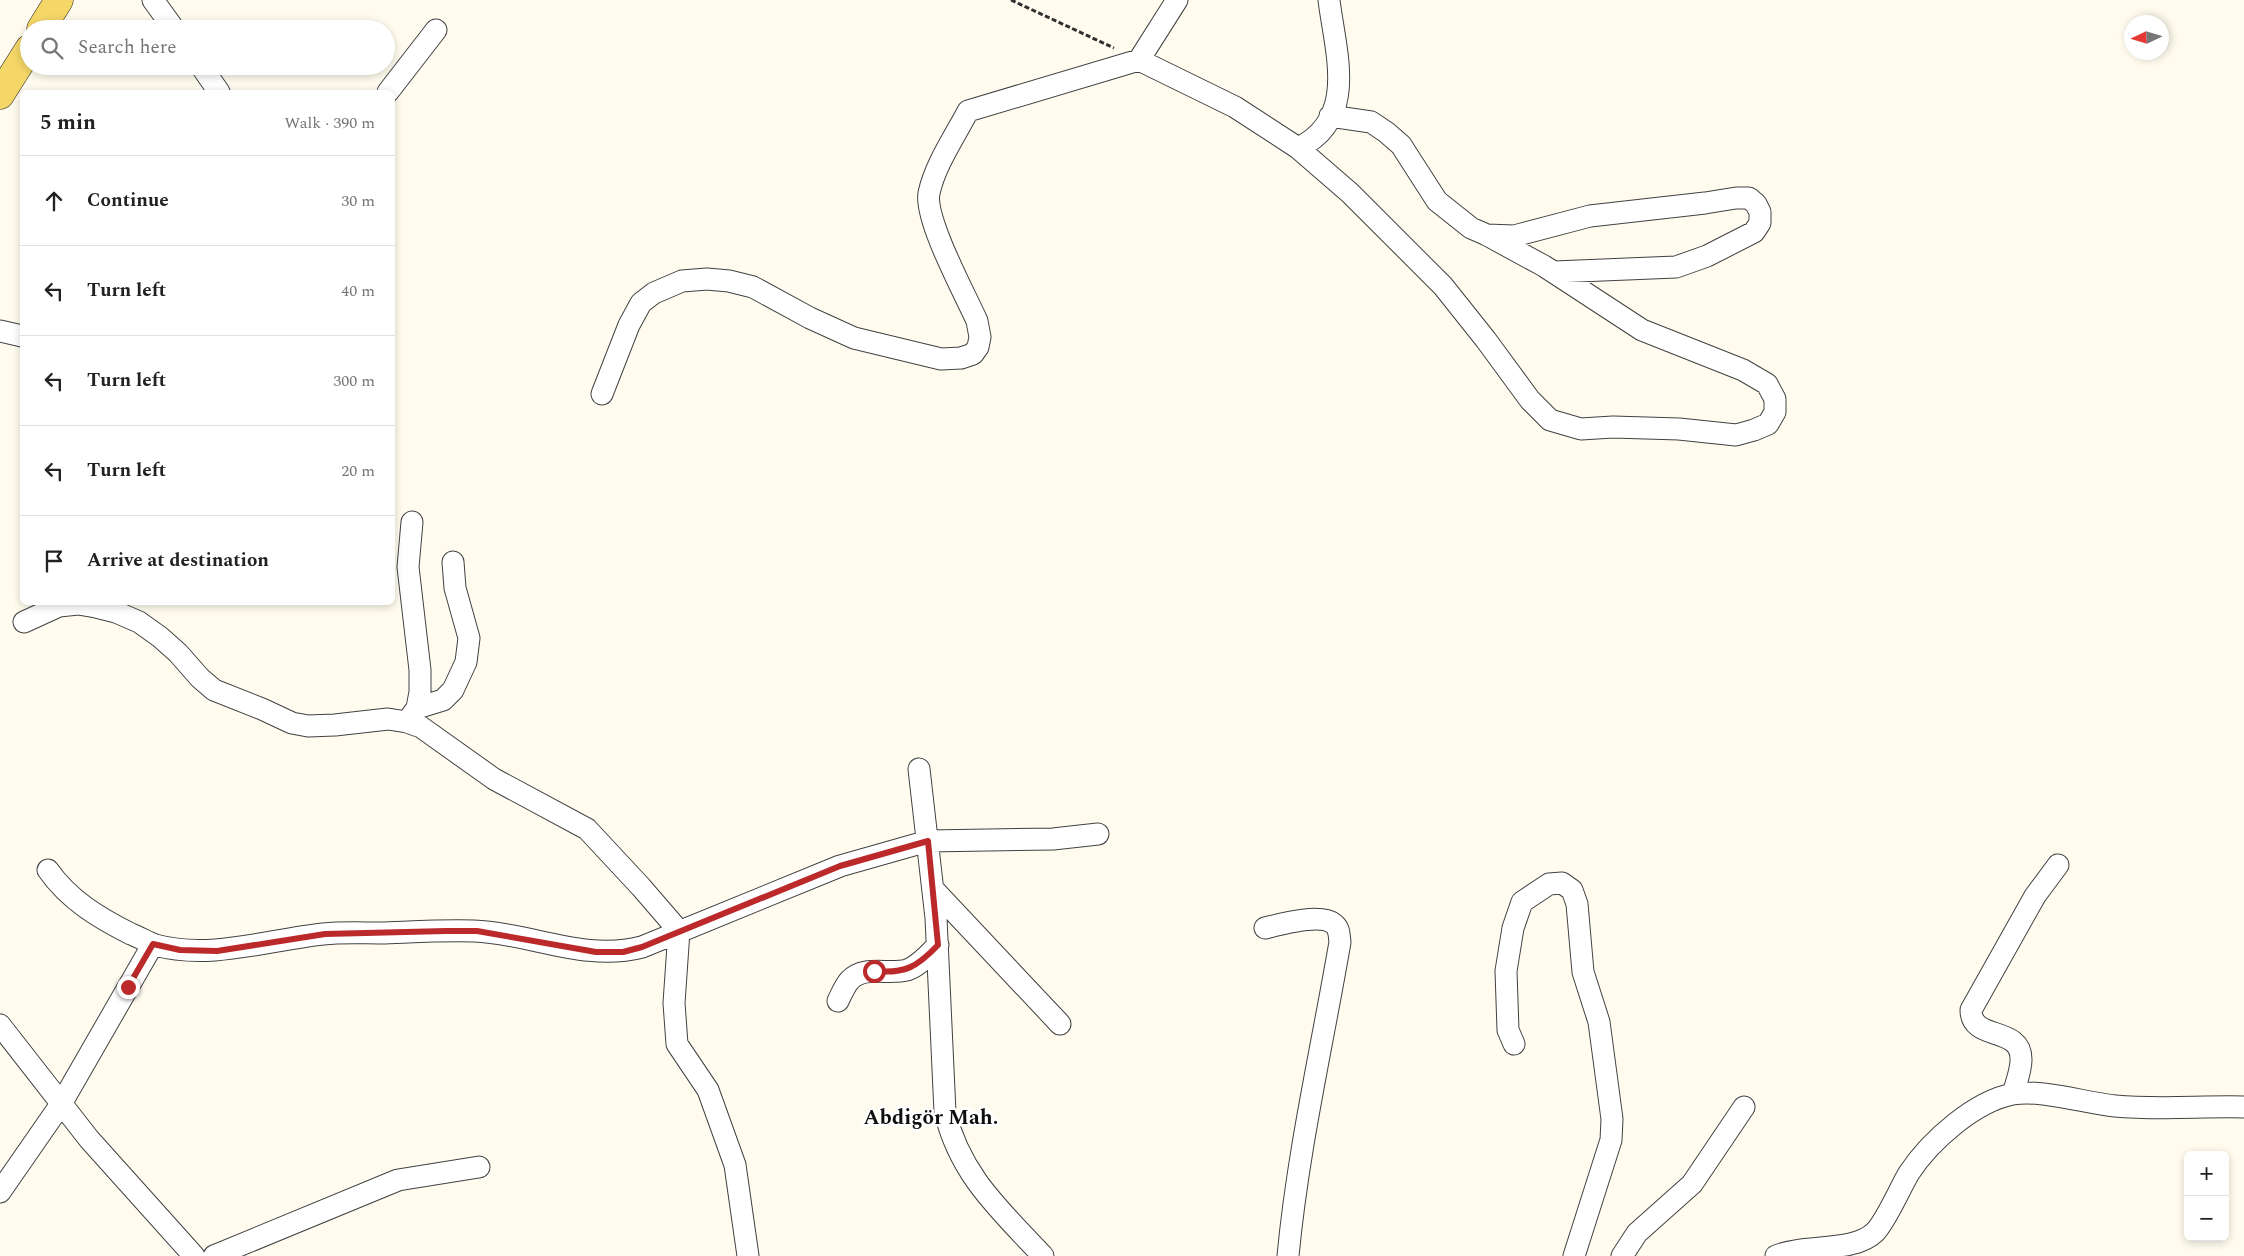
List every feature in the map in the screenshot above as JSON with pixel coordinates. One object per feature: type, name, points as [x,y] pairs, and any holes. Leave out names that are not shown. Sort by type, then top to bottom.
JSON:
[{"type":"main road","points":[[47,20],[59,0]]},
{"type":"main road","points":[[0,96],[20,64]]},
{"type":"street","points":[[153,0],[167,20]]},
{"type":"street","points":[[602,394],[629,325],[640,303],[654,293],[682,281],[729,280],[753,288],[810,318],[854,338],[941,359],[961,358],[973,354],[978,347],[980,337],[977,321],[935,227],[929,209],[929,195],[933,179],[968,110],[1139,60],[1177,0]]},
{"type":"street","points":[[1298,148],[1312,141],[1330,116],[1339,89],[1339,68],[1329,0]]},
{"type":"street","points":[[390,90],[436,30]]},
{"type":"street","points":[[1139,60],[1235,107],[1298,148],[1350,193],[1443,286],[1530,400],[1550,420],[1581,429],[1632,427],[1680,429],[1736,435],[1768,424],[1776,412],[1775,399],[1767,384],[1743,370],[1642,330],[1554,272],[1471,228],[1437,201],[1401,145],[1386,132],[1371,122],[1330,116]]},
{"type":"street","points":[[208,75],[219,90]]},
{"type":"street","points":[[1487,235],[1514,236],[1590,216],[1705,204],[1736,198],[1749,198],[1756,204],[1760,212],[1760,223],[1754,232],[1707,256],[1676,268],[1554,272]]},
{"type":"street","points":[[0,331],[20,336]]},
{"type":"street","points":[[412,522],[409,574],[420,670],[420,692],[412,715]]},
{"type":"street","points":[[84,605],[116,612],[139,622],[178,653],[200,678],[214,690],[292,723],[308,726],[335,725],[388,719],[412,715],[443,700],[453,690],[466,662],[469,638],[455,588],[453,562]]},
{"type":"street","points":[[24,622],[59,606],[68,605]]},
{"type":"street","points":[[412,715],[421,727],[494,779],[586,829],[641,887],[679,931],[674,1003],[677,1044],[708,1090],[735,1165],[748,1256]]},
{"type":"street","points":[[919,769],[938,945],[939,1020],[945,1112],[950,1134],[961,1159],[987,1196],[1042,1256]]},
{"type":"street","points":[[48,870],[60,887],[79,903],[110,923],[153,944],[180,950],[217,951],[325,934],[477,931],[596,952],[623,952],[642,947],[840,866],[928,841],[1053,839],[1098,834]]},
{"type":"street","points":[[2013,1094],[2022,1061],[2019,1050],[2012,1040],[1976,1027],[1971,1010],[2034,896],[2058,865]]},
{"type":"street","points":[[1514,1044],[1508,1030],[1506,971],[1513,928],[1522,902],[1548,884],[1562,883],[1572,890],[1576,904],[1583,972],[1599,1022],[1612,1120],[1611,1140],[1602,1173],[1584,1221],[1574,1256]]},
{"type":"street","points":[[933,889],[1060,1024]]},
{"type":"street","points":[[1265,928],[1285,923],[1320,920],[1333,923],[1338,929],[1340,942],[1305,1130],[1291,1220],[1288,1256]]},
{"type":"street","points":[[0,1192],[61,1104],[153,944]]},
{"type":"street","points":[[838,1001],[850,980],[860,973],[874,971],[890,973],[908,970],[924,960],[938,945]]},
{"type":"street","points":[[0,1025],[89,1139],[194,1256]]},
{"type":"street","points":[[1776,1256],[1797,1250],[1849,1244],[1875,1232],[1910,1173],[1929,1147],[1969,1115],[1992,1102],[2013,1094],[2043,1094],[2114,1106],[2146,1108],[2244,1107]]},
{"type":"street","points":[[1622,1256],[1637,1233],[1692,1184],[1744,1107]]},
{"type":"street","points":[[214,1256],[398,1180],[479,1167]]},
{"type":"path","points":[[1011,0],[1139,60]]},
{"type":"district","name":"Abdigör Mah.","points":[[931,1118]]},
{"type":"route","points":[[128,987],[153,944],[180,950],[217,951],[325,934],[477,931],[560,947],[596,952],[623,952],[642,947],[757,898],[840,866],[928,841],[938,945],[924,960],[908,970],[890,973],[874,971]]}]
